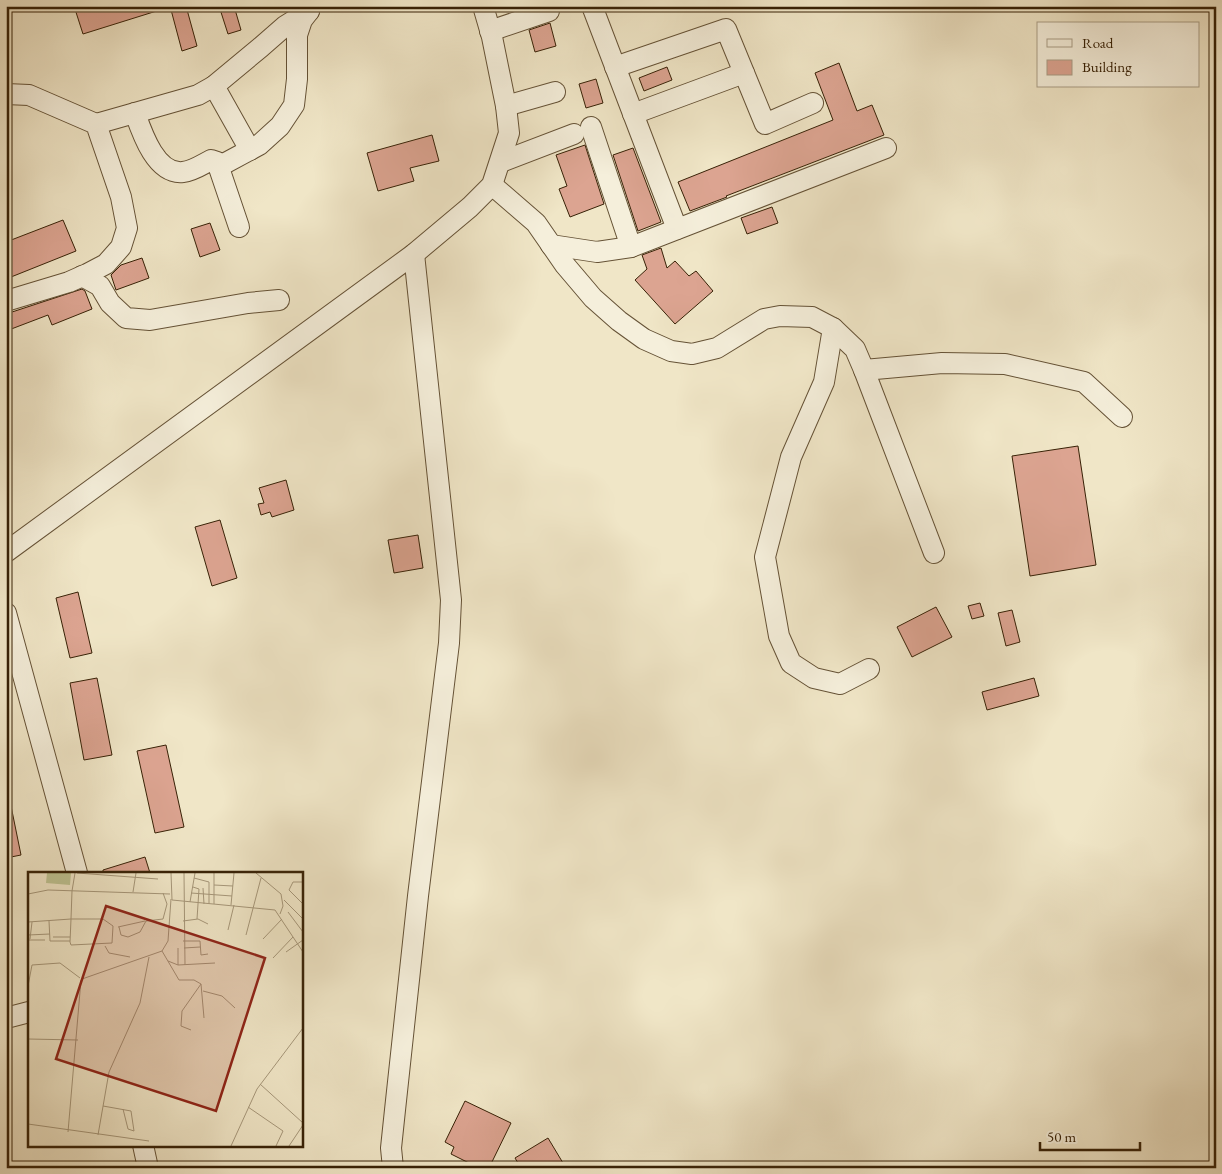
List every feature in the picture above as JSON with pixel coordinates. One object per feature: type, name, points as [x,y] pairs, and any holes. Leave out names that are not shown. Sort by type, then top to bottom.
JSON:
[{"type":"street","points":[[6,552],[414,254],[470,207],[492,185],[509,133],[506,106],[483,6]]},
{"type":"street","points":[[592,6],[677,229]]},
{"type":"street","points":[[6,94],[29,95],[96,124],[198,95],[214,86],[285,26],[312,8]]},
{"type":"street","points":[[220,166],[259,145],[280,126],[294,105],[297,35],[302,20],[312,8]]},
{"type":"street","points":[[490,31],[549,11]]},
{"type":"street","points":[[615,67],[726,29],[765,124],[813,103]]},
{"type":"street","points":[[633,114],[744,72]]},
{"type":"street","points":[[214,86],[250,150]]},
{"type":"street","points":[[506,106],[555,92]]},
{"type":"street","points":[[135,113],[144,138],[154,157],[164,166],[182,172],[211,160],[217,162],[220,166],[239,227]]},
{"type":"street","points":[[6,301],[69,282],[82,276],[106,264],[121,247],[127,228],[121,197],[96,124]]},
{"type":"street","points":[[501,162],[583,131],[631,247]]},
{"type":"street","points":[[551,245],[597,252],[631,247],[886,148]]},
{"type":"street","points":[[492,185],[536,223],[565,265],[593,298],[619,321],[644,339],[671,351],[692,354],[717,348],[764,319],[780,316],[812,317],[833,328],[855,349],[934,553]]},
{"type":"street","points":[[393,1168],[392,1148],[396,1101],[419,886],[449,643],[451,600],[414,254]]},
{"type":"street","points":[[82,276],[100,286],[110,303],[126,318],[150,320],[248,303],[279,300]]},
{"type":"street","points":[[833,328],[824,382],[791,457],[765,557],[779,636],[791,663],[814,678],[840,684],[869,669]]},
{"type":"street","points":[[864,370],[942,363],[1005,364],[1084,382],[1122,418]]},
{"type":"street","points":[[6,613],[76,872]]},
{"type":"street","points":[[6,1018],[28,1012]]},
{"type":"street","points":[[143,1146],[148,1168]]},
{"type":"building","points":[[74,6],[163,6],[163,9],[83,34]]},
{"type":"building","points":[[170,6],[186,6],[197,46],[182,51]]},
{"type":"building","points":[[219,6],[234,6],[241,30],[228,34]]},
{"type":"building","points":[[550,23],[556,46],[535,52],[529,30]]},
{"type":"building","points":[[839,63],[857,111],[872,105],[884,135],[690,211],[678,182],[833,120],[815,73]]},
{"type":"building","points":[[667,67],[672,80],[644,91],[639,78]]},
{"type":"building","points":[[596,79],[603,103],[586,108],[579,84]]},
{"type":"building","points":[[432,135],[439,161],[410,168],[414,181],[378,191],[367,153]]},
{"type":"building","points":[[585,145],[604,204],[570,217],[559,189],[567,186],[556,155]]},
{"type":"building","points":[[633,148],[661,222],[638,231],[613,155]]},
{"type":"building","points":[[772,207],[778,223],[747,234],[741,218]]},
{"type":"building","points":[[63,220],[76,251],[6,279],[6,242]]},
{"type":"building","points":[[210,223],[220,250],[200,257],[191,229]]},
{"type":"building","points":[[661,248],[667,268],[675,261],[689,276],[696,271],[713,291],[675,324],[635,280],[647,269],[642,255]]},
{"type":"building","points":[[142,258],[149,278],[116,290],[111,275],[121,265]]},
{"type":"building","points":[[82,289],[85,291],[92,309],[52,325],[48,315],[6,331],[6,314]]},
{"type":"building","points":[[1078,446],[1096,565],[1030,576],[1012,456]]},
{"type":"building","points":[[286,480],[294,510],[272,517],[270,512],[261,515],[258,504],[264,503],[259,488]]},
{"type":"building","points":[[220,520],[237,578],[212,586],[195,527]]},
{"type":"building","points":[[418,535],[423,568],[394,573],[388,540]]},
{"type":"building","points":[[78,592],[92,653],[70,658],[56,598]]},
{"type":"building","points":[[980,603],[984,616],[972,619],[968,606]]},
{"type":"building","points":[[936,607],[952,637],[912,657],[897,627]]},
{"type":"building","points":[[1012,610],[1020,642],[1006,646],[998,613]]},
{"type":"building","points":[[97,678],[112,755],[84,760],[70,683]]},
{"type":"building","points":[[1034,678],[1039,696],[987,710],[982,692]]},
{"type":"building","points":[[166,745],[184,827],[155,833],[137,751]]},
{"type":"building","points":[[11,806],[21,855],[6,858],[6,807]]},
{"type":"building","points":[[145,857],[150,872],[103,872],[103,870]]},
{"type":"building","points":[[465,1101],[511,1123],[489,1168],[479,1168],[451,1154],[454,1147],[445,1142]]},
{"type":"building","points":[[548,1138],[566,1168],[521,1168],[515,1158]]}]
